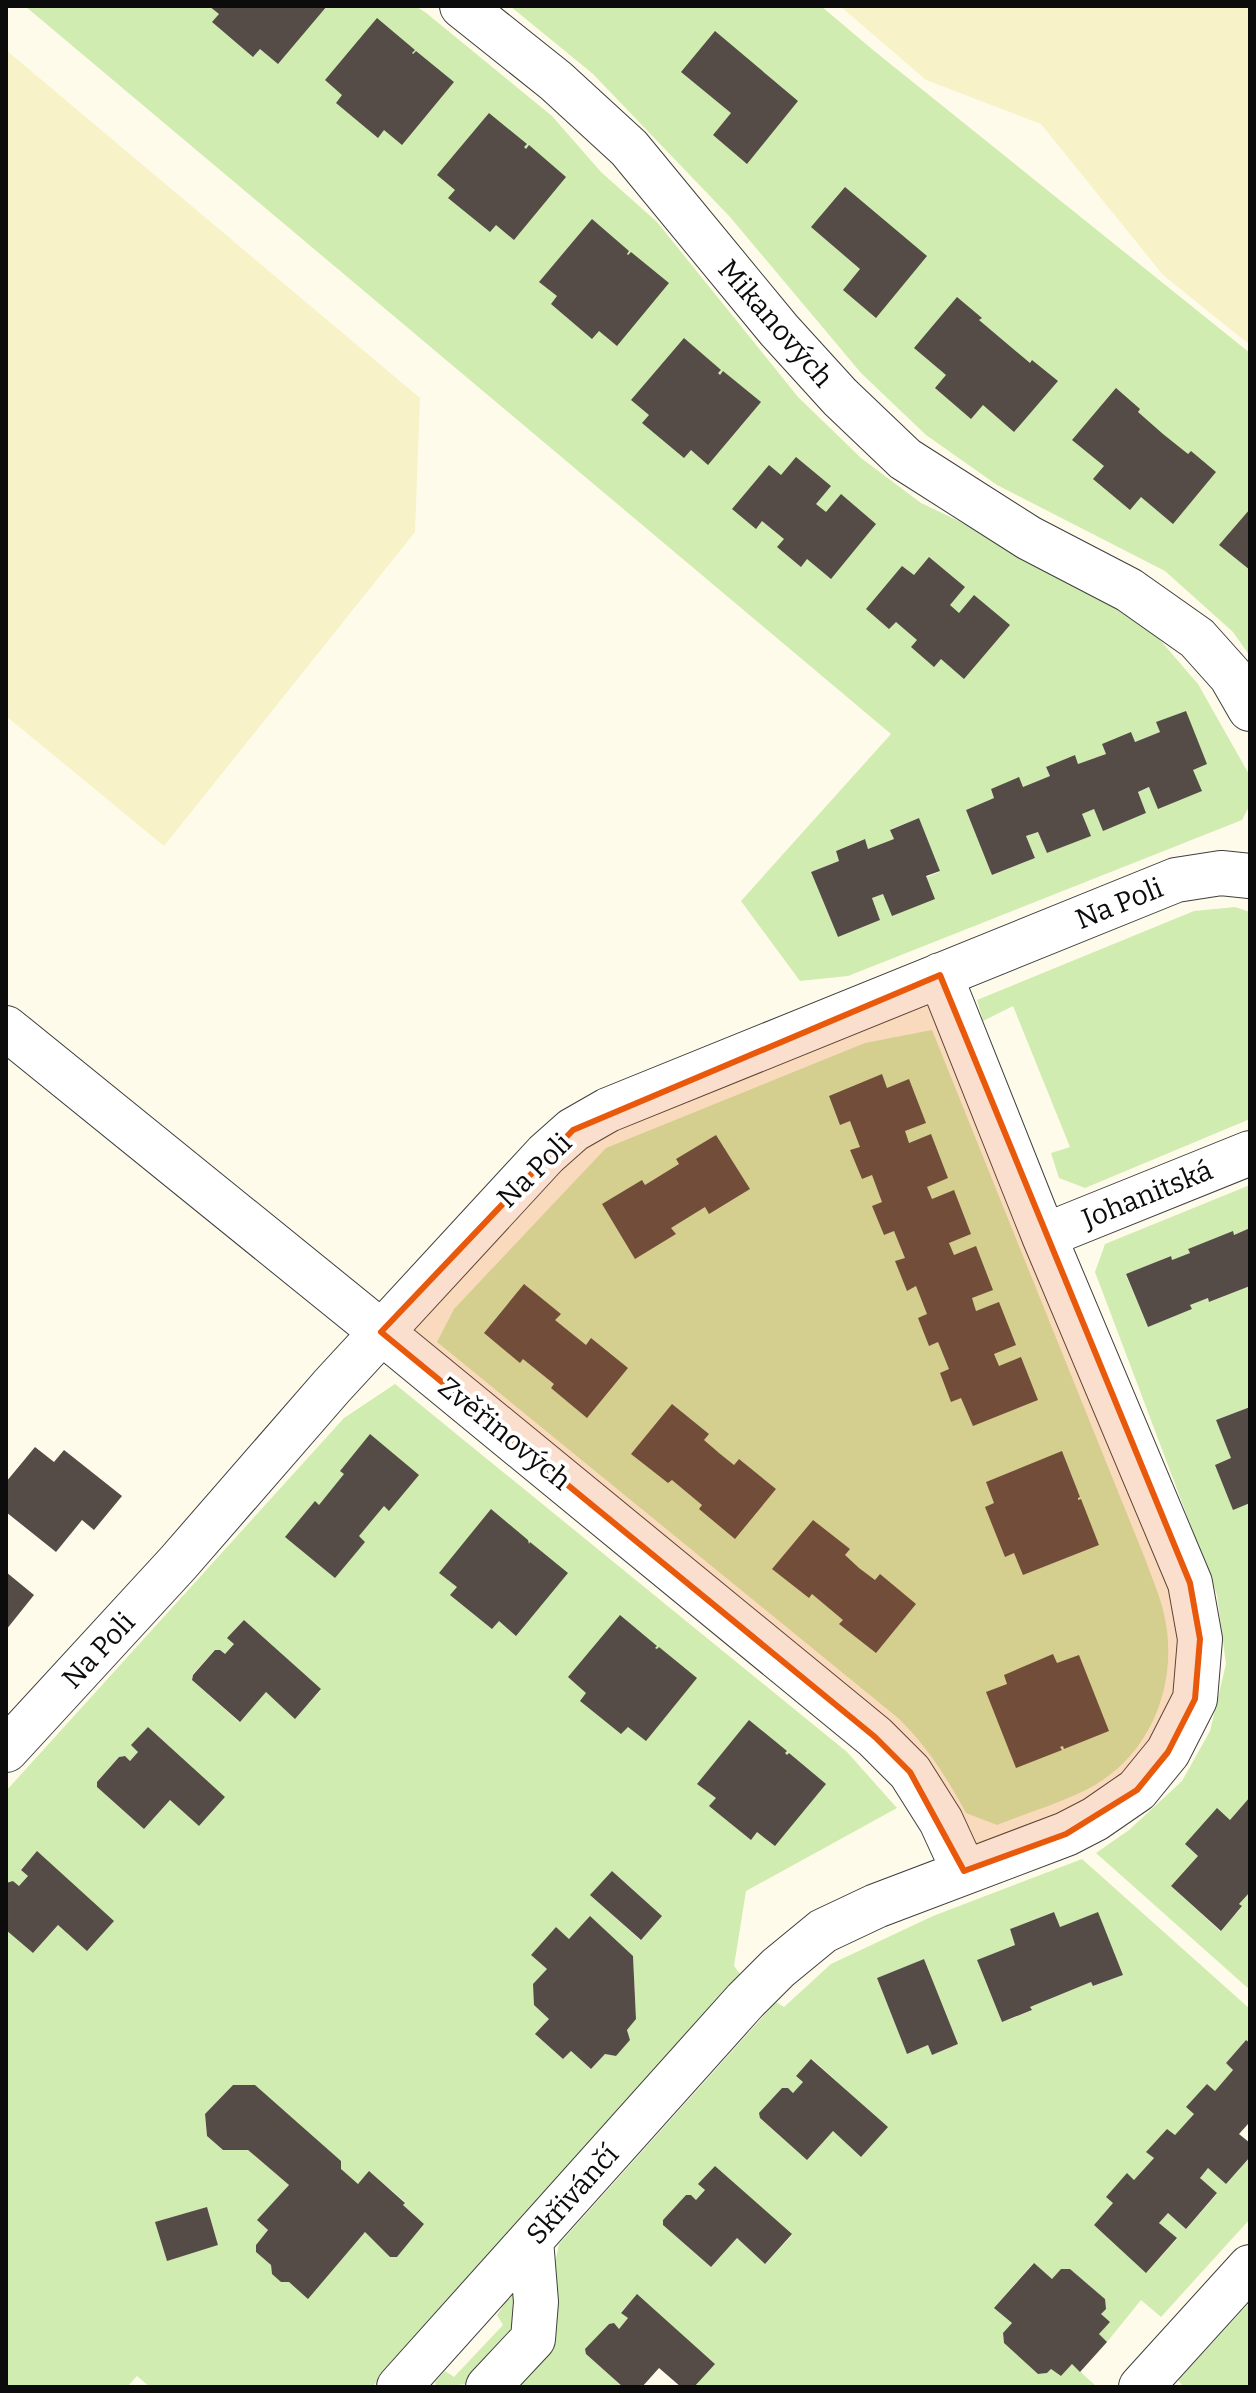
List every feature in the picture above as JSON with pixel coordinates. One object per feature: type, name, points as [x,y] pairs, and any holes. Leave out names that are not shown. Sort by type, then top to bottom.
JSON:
[{"type":"street","name":"Mikanových","points":[[462,6],[556,81],[629,148],[779,330],[840,397],[905,459],[1029,538],[1129,590],[1197,638],[1231,676],[1250,709]]},
{"type":"street","name":"Na Poli","points":[[6,1750],[178,1563],[381,1332],[546,1154],[573,1130],[608,1110],[1176,880],[1221,873],[1250,876]]},
{"type":"street","name":"Skřivánčí","points":[[399,2387],[778,1968],[823,1931],[876,1906],[1066,1834],[1095,1819],[1137,1790],[1168,1752],[1195,1699],[1200,1639],[1190,1583],[1044,1236],[940,975]]},
{"type":"street","name":"Zvěřinových","points":[[6,1028],[875,1737],[910,1772],[941,1821],[964,1871]]},
{"type":"street","name":"Johanitská","points":[[1044,1236],[1250,1153]]},
{"type":"street","points":[[488,2387],[533,2339],[536,2302],[531,2240]]},
{"type":"street","points":[[1141,2387],[1250,2267]]},
{"type":"highlighted area","points":[[940,975],[1190,1583],[1200,1639],[1195,1699],[1168,1752],[1137,1790],[1066,1834],[964,1871],[910,1772],[875,1737],[381,1332],[573,1130]]},
{"type":"shaded area","points":[[840,6],[1250,6],[1250,345],[1163,275],[1041,124],[926,80]]},
{"type":"shaded area","points":[[6,50],[420,398],[415,532],[164,846],[6,716]]},
{"type":"green space","points":[[25,6],[415,6],[425,12],[552,116],[601,172],[657,222],[798,397],[861,458],[921,503],[1141,618],[1198,684],[1250,776],[1250,805],[1242,820],[848,976],[800,981],[741,901],[891,734]],"holes":[[[1186,711],[1193,770],[1138,792],[1146,813],[1103,830],[1094,809],[1082,814],[1090,836],[1047,853],[1038,832],[1026,836],[1035,858],[993,875],[966,810],[994,798],[991,789],[1018,778],[1023,787],[1050,776],[1046,768],[1075,755],[1078,764],[1106,754],[1102,744],[1135,742],[1160,732],[1157,722]],[[919,818],[940,872],[872,898],[880,920],[838,937],[811,872],[839,861],[836,851],[864,839],[868,849],[894,839],[891,829]]]},
{"type":"green space","points":[[510,6],[821,6],[1250,353],[1250,656],[1233,632],[1165,571],[997,485],[926,435],[861,373],[730,217],[593,74]]},
{"type":"green space","points":[[1235,907],[1250,912],[1250,1119],[1085,1188],[1059,1178],[1051,1153],[1070,1147],[1013,1006],[983,1021],[977,1000],[1194,911]]},
{"type":"green space","points":[[932,1030],[1146,1561],[1162,1607],[1168,1639],[1168,1663],[1157,1711],[1133,1753],[1095,1785],[997,1825],[966,1813],[936,1763],[898,1718],[437,1342],[454,1309],[606,1148],[865,1043]]},
{"type":"green space","points":[[1250,1185],[1250,1228],[1234,1235],[1232,1232],[1188,1249],[1190,1253],[1172,1260],[1170,1256],[1126,1275],[1148,1327],[1192,1309],[1190,1305],[1208,1298],[1210,1302],[1250,1286],[1250,1407],[1216,1420],[1250,1505],[1250,1797],[1230,1820],[1217,1809],[1198,1856],[1171,1886],[1220,1931],[1242,1907],[1239,1904],[1250,1892],[1250,1990],[1096,1853],[1129,1830],[1182,1781],[1210,1731],[1226,1664],[1217,1595],[1095,1272],[1105,1244]]},
{"type":"green space","points":[[395,1384],[847,1752],[897,1808],[746,1891],[734,1966],[740,1974],[372,2387],[150,2387],[137,2376],[127,2387],[6,2387],[6,1930],[33,1953],[58,1925],[87,1951],[37,1852],[21,1869],[28,1876],[19,1886],[13,1881],[6,1883],[6,1791],[344,1418]],"holes":[[[244,1620],[321,1690],[295,1718],[266,1692],[239,1722],[192,1680],[193,1674],[215,1650],[225,1654],[234,1644]],[[148,1727],[225,1797],[199,1826],[170,1800],[144,1829],[97,1787],[97,1782],[119,1757],[125,1756],[130,1761],[138,1752],[132,1745]],[[612,1871],[662,1916],[640,1940],[591,1895]],[[556,1927],[569,1939],[633,1956],[636,2019],[627,2030],[630,2040],[616,2056],[605,2054],[591,2069],[571,2051],[563,2059],[536,2035],[549,2019],[534,1984],[547,1969],[531,1955]],[[233,2085],[358,2184],[370,2172],[405,2202],[403,2205],[424,2224],[397,2257],[390,2257],[365,2232],[308,2298],[289,2282],[272,2274],[271,2265],[256,2252],[256,2245],[268,2230],[258,2220],[289,2185],[248,2150],[223,2150],[207,2136],[205,2114]],[[207,2207],[218,2245],[167,2260],[156,2223]]]},
{"type":"green space","points":[[1082,1859],[1250,2009],[1250,2043],[1246,2040],[1226,2063],[1233,2070],[1215,2091],[1207,2084],[1194,2114],[1175,2135],[1167,2129],[1147,2151],[1154,2158],[1134,2180],[1127,2174],[1113,2203],[1094,2225],[1147,2272],[1177,2239],[1159,2223],[1168,2213],[1186,2229],[1217,2194],[1200,2178],[1208,2168],[1226,2184],[1250,2157],[1250,2219],[1161,2317],[1141,2300],[1107,2342],[1099,2334],[1110,2322],[1101,2314],[1105,2299],[1070,2269],[1061,2270],[1052,2279],[1033,2263],[995,2307],[1012,2323],[1003,2333],[1004,2343],[1038,2374],[1051,2369],[1061,2376],[1072,2364],[1097,2387],[694,2387],[714,2363],[637,2295],[621,2312],[628,2318],[619,2329],[609,2324],[586,2349],[586,2354],[623,2387],[509,2387],[553,2272],[559,2244],[776,2002],[784,2007],[831,1964],[933,1916]],"holes":[[[1053,1912],[1060,1927],[1098,1912],[1123,1975],[1094,1986],[1091,1982],[1002,2022],[977,1960],[1015,1945],[1010,1929]],[[924,1959],[958,2044],[932,2055],[928,2045],[907,2054],[877,1978]],[[812,2059],[887,2127],[861,2157],[833,2131],[806,2159],[760,2118],[760,2113],[782,2088],[788,2088],[793,2093],[803,2082],[796,2076]],[[715,2166],[792,2235],[765,2264],[737,2238],[711,2267],[663,2225],[663,2220],[686,2195],[696,2200],[705,2190],[699,2184]]]},
{"type":"green space","points":[[512,2292],[523,2298],[519,2326],[466,2384],[437,2387],[435,2382],[445,2371],[454,2377],[503,2325],[497,2315]]},
{"type":"green space","points":[[1250,2302],[1250,2387],[1184,2387],[1178,2380]]},
{"type":"building","points":[[209,6],[327,6],[278,64],[260,49],[253,57],[212,22],[219,14]]},
{"type":"building","points":[[377,18],[415,50],[413,54],[416,51],[454,82],[402,145],[384,130],[378,138],[336,103],[342,95],[325,80]]},
{"type":"building","points":[[715,31],[798,101],[747,164],[713,135],[731,113],[681,72]]},
{"type":"building","points":[[489,113],[527,144],[526,149],[529,145],[566,177],[514,240],[496,225],[490,232],[448,198],[455,190],[437,175]]},
{"type":"building","points":[[845,187],[927,256],[876,318],[843,290],[860,269],[811,227]]},
{"type":"building","points":[[592,219],[629,251],[628,255],[631,252],[669,283],[617,346],[599,331],[592,339],[551,304],[557,296],[539,282]]},
{"type":"building","points":[[957,297],[1030,363],[1032,360],[1058,381],[1014,432],[983,405],[971,419],[935,388],[946,375],[914,348]]},
{"type":"building","points":[[684,338],[721,370],[720,375],[723,371],[761,402],[708,465],[691,450],[684,458],[642,423],[649,415],[631,400]]},
{"type":"building","points":[[1116,388],[1163,434],[1188,454],[1191,451],[1216,472],[1173,524],[1141,497],[1130,510],[1093,479],[1104,466],[1072,440]]},
{"type":"building","points":[[796,457],[831,486],[816,504],[826,512],[841,494],[876,524],[831,579],[807,559],[801,567],[777,547],[784,539],[762,521],[756,529],[732,509],[769,465],[781,475]]},
{"type":"building","points":[[1250,509],[1250,570],[1219,545]]},
{"type":"building","points":[[929,557],[965,587],[950,605],[959,613],[974,595],[1010,625],[964,679],[941,659],[934,667],[911,647],[917,640],[896,622],[889,629],[866,609],[902,566],[914,575]]},
{"type":"building","points":[[1186,711],[1207,764],[1193,770],[1202,791],[1158,809],[1149,787],[1138,792],[1146,813],[1103,831],[1094,809],[1082,814],[1091,836],[1047,853],[1038,832],[1026,836],[1035,858],[992,875],[966,810],[994,798],[991,789],[1019,777],[1023,787],[1050,776],[1046,767],[1075,755],[1078,764],[1106,754],[1102,744],[1131,732],[1135,742],[1160,732],[1156,722]]},
{"type":"building","points":[[919,818],[940,871],[926,876],[935,899],[892,916],[883,894],[872,898],[880,920],[838,937],[811,872],[839,861],[836,851],[865,839],[868,849],[894,839],[890,830]]},
{"type":"building","points":[[882,1074],[887,1088],[909,1079],[926,1123],[905,1131],[909,1143],[931,1134],[948,1178],[927,1187],[932,1199],[954,1190],[971,1234],[949,1243],[954,1255],[976,1246],[993,1290],[972,1298],[976,1311],[999,1302],[1016,1345],[994,1354],[999,1366],[1021,1357],[1038,1400],[973,1426],[961,1398],[951,1402],[940,1373],[949,1369],[938,1342],[929,1346],[918,1318],[927,1314],[916,1286],[907,1291],[895,1261],[905,1258],[894,1231],[884,1235],[872,1206],[882,1202],[872,1175],[862,1179],[850,1150],[860,1147],[850,1121],[840,1125],[829,1096]]},
{"type":"building","points":[[716,1135],[750,1189],[709,1214],[705,1207],[671,1228],[676,1234],[635,1259],[602,1204],[642,1180],[645,1185],[679,1164],[676,1159]]},
{"type":"building","points":[[1250,1228],[1250,1286],[1209,1302],[1208,1298],[1190,1305],[1192,1309],[1148,1327],[1126,1274],[1171,1256],[1172,1260],[1190,1253],[1188,1249],[1233,1231],[1234,1235]]},
{"type":"building","points":[[524,1284],[561,1314],[555,1320],[586,1345],[591,1338],[628,1368],[587,1418],[551,1388],[554,1384],[523,1359],[520,1363],[484,1333]]},
{"type":"building","points":[[672,1404],[709,1434],[704,1440],[719,1453],[734,1465],[739,1459],[776,1489],[735,1539],[699,1509],[702,1505],[672,1480],[668,1483],[631,1454]]},
{"type":"building","points":[[1250,1407],[1250,1503],[1233,1510],[1215,1465],[1231,1458],[1216,1420]]},
{"type":"building","points":[[370,1434],[419,1475],[389,1511],[384,1506],[359,1536],[365,1542],[335,1578],[285,1537],[315,1501],[319,1505],[344,1474],[340,1471]]},
{"type":"building","points":[[35,1447],[54,1462],[64,1450],[122,1496],[94,1530],[82,1520],[56,1552],[6,1512],[6,1482]]},
{"type":"building","points":[[1062,1451],[1080,1497],[1078,1500],[1081,1499],[1099,1545],[1023,1575],[1014,1553],[1005,1557],[985,1507],[994,1503],[986,1482]]},
{"type":"building","points":[[491,1509],[529,1544],[568,1573],[516,1636],[499,1621],[492,1629],[450,1595],[457,1587],[439,1573]]},
{"type":"building","points":[[813,1520],[850,1549],[845,1555],[859,1568],[875,1580],[880,1574],[916,1604],[876,1653],[839,1624],[843,1620],[812,1594],[809,1598],[772,1569]]},
{"type":"building","points":[[6,1572],[34,1595],[6,1630]]},
{"type":"building","points":[[620,1615],[657,1646],[655,1648],[659,1647],[697,1678],[646,1741],[628,1727],[621,1734],[580,1701],[586,1693],[568,1677]]},
{"type":"building","points":[[244,1620],[321,1689],[295,1719],[266,1692],[240,1722],[192,1680],[215,1650],[225,1654],[234,1644],[227,1638]]},
{"type":"building","points":[[1053,1654],[1057,1663],[1079,1655],[1109,1731],[1064,1749],[1060,1747],[1062,1750],[1016,1768],[986,1692],[1007,1684],[1004,1675]]},
{"type":"building","points":[[749,1720],[787,1751],[787,1755],[789,1753],[826,1784],[775,1846],[757,1832],[751,1840],[709,1806],[716,1798],[697,1784]]},
{"type":"building","points":[[148,1727],[225,1797],[199,1826],[170,1800],[144,1829],[97,1787],[97,1782],[119,1757],[125,1756],[130,1761],[138,1752],[131,1745]]},
{"type":"building","points":[[1250,1797],[1250,1892],[1221,1931],[1171,1886],[1198,1856],[1185,1844],[1217,1808],[1230,1820]]},
{"type":"building","points":[[37,1851],[114,1921],[87,1951],[58,1925],[33,1953],[6,1930],[6,1883],[13,1881],[19,1886],[28,1876],[21,1870]]},
{"type":"building","points":[[612,1871],[662,1916],[641,1940],[590,1895]]},
{"type":"building","points":[[1054,1912],[1060,1927],[1098,1912],[1123,1975],[1093,1986],[1091,1982],[1002,2022],[977,1960],[1015,1945],[1010,1929]]},
{"type":"building","points":[[590,1916],[633,1956],[636,2019],[627,2030],[630,2040],[616,2056],[605,2054],[591,2069],[571,2051],[563,2059],[535,2034],[549,2019],[534,2005],[533,1984],[547,1969],[531,1955],[556,1927],[569,1939]]},
{"type":"building","points":[[924,1959],[958,2044],[932,2055],[928,2045],[907,2054],[877,1978]]},
{"type":"building","points":[[1246,2040],[1250,2043],[1250,2125],[1239,2134],[1250,2143],[1250,2157],[1226,2184],[1208,2168],[1200,2178],[1217,2193],[1186,2229],[1168,2213],[1159,2223],[1177,2238],[1146,2273],[1094,2225],[1113,2203],[1106,2197],[1127,2173],[1134,2180],[1154,2158],[1146,2152],[1167,2129],[1175,2135],[1194,2114],[1186,2107],[1207,2084],[1215,2091],[1233,2070],[1226,2063]]},
{"type":"building","points":[[811,2059],[888,2127],[861,2157],[833,2131],[807,2160],[760,2118],[759,2113],[782,2088],[788,2088],[793,2093],[803,2082],[796,2076]]},
{"type":"building","points":[[233,2085],[255,2085],[341,2161],[341,2169],[358,2184],[369,2171],[405,2203],[403,2205],[424,2224],[397,2257],[390,2257],[365,2232],[308,2299],[289,2282],[281,2282],[272,2274],[271,2265],[256,2252],[256,2245],[268,2230],[257,2220],[289,2185],[248,2150],[223,2150],[207,2136],[205,2114]]},
{"type":"building","points":[[715,2166],[792,2234],[765,2264],[737,2238],[711,2267],[663,2225],[663,2220],[686,2195],[696,2200],[705,2190],[698,2184]]},
{"type":"building","points":[[207,2207],[218,2245],[167,2261],[155,2222]]},
{"type":"building","points":[[1034,2263],[1052,2279],[1061,2269],[1070,2269],[1105,2299],[1106,2309],[1101,2314],[1110,2322],[1099,2334],[1107,2342],[1080,2372],[1072,2364],[1061,2376],[1051,2369],[1038,2374],[1004,2343],[1003,2333],[1012,2323],[994,2308]]},
{"type":"building","points":[[637,2294],[715,2364],[694,2387],[681,2387],[659,2368],[642,2387],[623,2387],[586,2354],[585,2349],[609,2324],[614,2323],[619,2329],[628,2318],[621,2313]]}]
